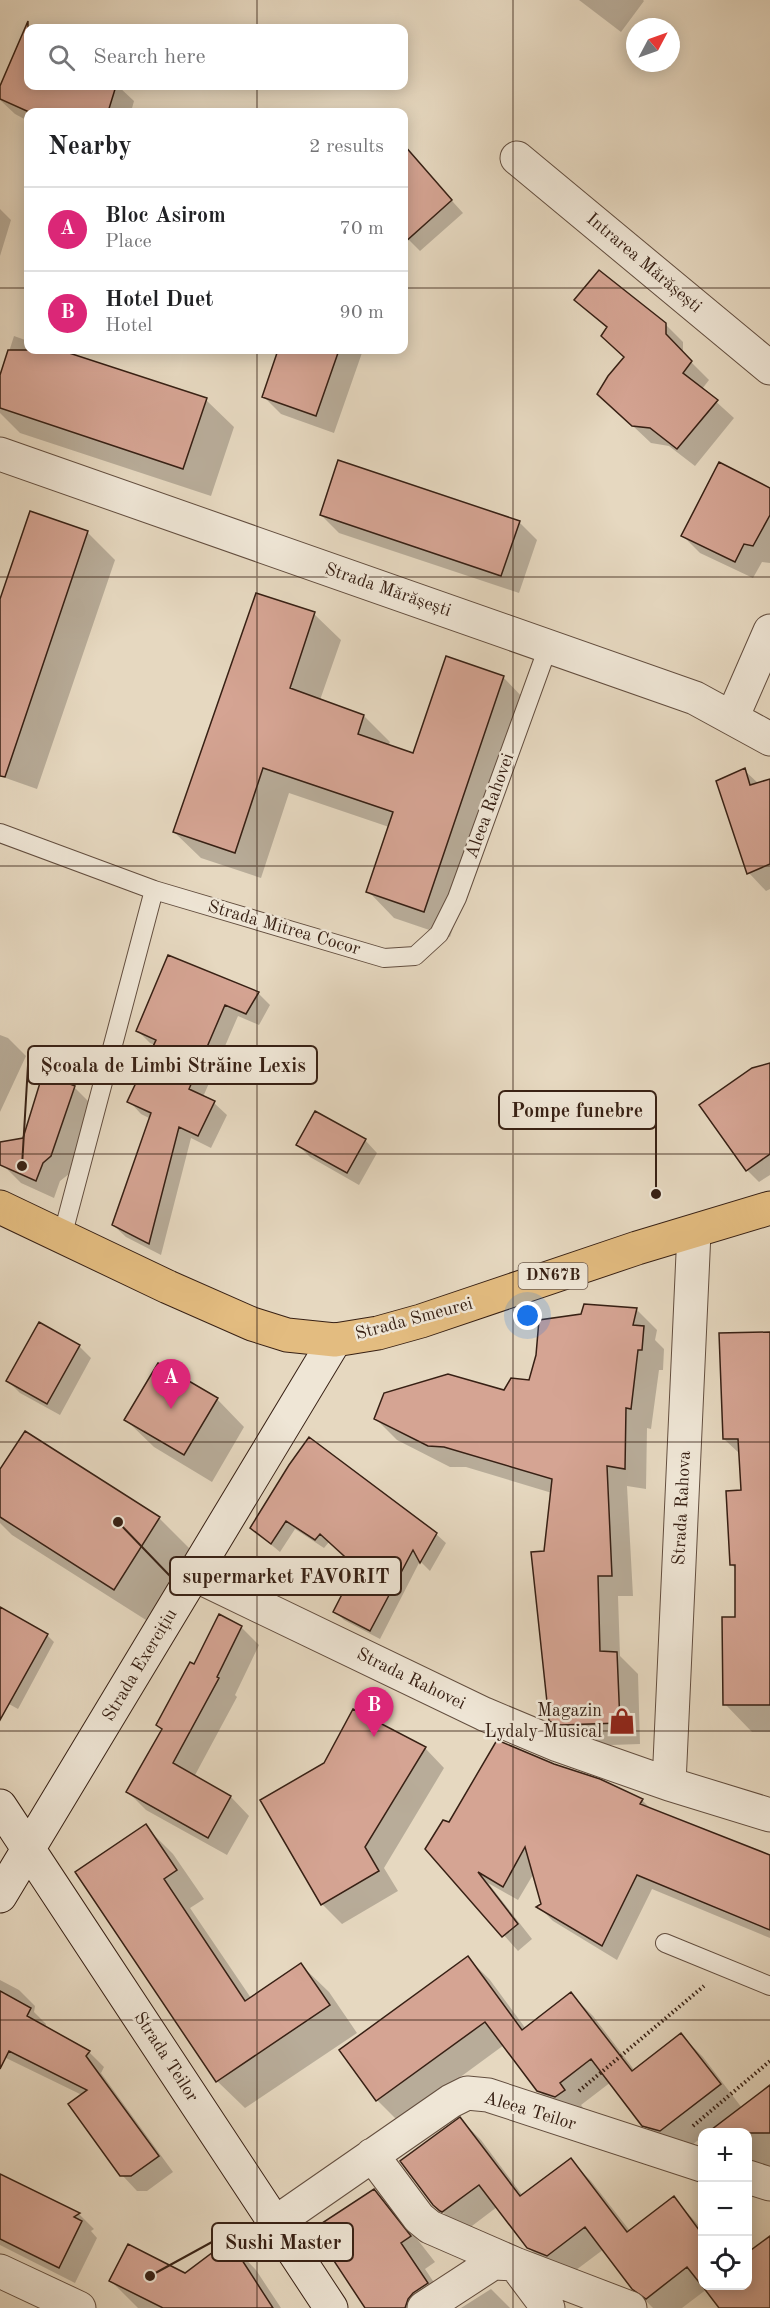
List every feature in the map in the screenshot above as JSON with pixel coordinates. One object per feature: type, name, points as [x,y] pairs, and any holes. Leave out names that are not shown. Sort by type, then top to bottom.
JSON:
[{"type":"main road","name":"Strada Smeurei","points":[[0,1207],[252,1324],[287,1335],[334,1340],[378,1333],[421,1321],[636,1248],[694,1233],[770,1208]]},
{"type":"street","name":"Intrarea Mărășești","points":[[517,158],[770,368]]},
{"type":"street","name":"Strada Mărășești","points":[[0,454],[695,698],[770,739]]},
{"type":"street","points":[[732,718],[770,631]]},
{"type":"street","name":"Strada Rahova","points":[[669,1784],[694,1233]]},
{"type":"street","name":"Strada Exercițiu","points":[[0,1896],[195,1575],[334,1340]]},
{"type":"street","name":"Strada Rahovei","points":[[195,1575],[484,1714],[558,1745],[669,1784],[770,1815]]},
{"type":"street","name":"Strada Teilor","points":[[0,1806],[331,2308]]},
{"type":"street","name":"Aleea Teilor","points":[[275,2223],[451,2101],[467,2093],[488,2095],[661,2153],[698,2163]]},
{"type":"street","points":[[372,2155],[419,2218],[430,2227],[515,2264],[630,2308]]},
{"type":"street","points":[[752,2179],[770,2184]]},
{"type":"street","points":[[424,2308],[493,2263],[515,2264]]},
{"type":"street","points":[[515,2264],[548,2308]]},
{"type":"street","points":[[0,2271],[79,2308]]},
{"type":"lane","name":"Aleea Rahovei","points":[[415,956],[439,934],[457,898],[548,647]]},
{"type":"lane","name":"Strada Mitrea Cocor","points":[[0,833],[154,890],[384,958],[415,956]]},
{"type":"lane","points":[[62,1237],[154,890]]},
{"type":"lane","points":[[665,1943],[770,1986]]},
{"type":"path","points":[[549,2116],[726,1968]]},
{"type":"path","points":[[661,2153],[770,2061]]},
{"type":"building","points":[[24,30],[24,90],[115,90],[109,108],[24,110],[0,99],[0,86]]},
{"type":"building","points":[[408,150],[452,200],[408,239]]},
{"type":"building","points":[[599,270],[666,323],[666,334],[692,361],[683,373],[718,400],[677,449],[650,428],[632,426],[597,394],[624,357],[601,336],[607,327],[574,300]]},
{"type":"building","points":[[8,350],[24,350],[24,354],[72,354],[207,398],[183,469],[0,408],[0,375]]},
{"type":"building","points":[[277,354],[338,354],[316,416],[262,397]]},
{"type":"building","points":[[338,460],[520,521],[501,576],[320,515]]},
{"type":"building","points":[[719,462],[770,488],[770,515],[753,546],[744,544],[735,562],[681,536]]},
{"type":"building","points":[[30,511],[88,531],[5,777],[0,776],[0,599]]},
{"type":"building","points":[[256,593],[315,612],[290,688],[364,715],[358,734],[413,753],[446,656],[504,676],[424,912],[366,892],[393,812],[263,768],[235,853],[173,832]]},
{"type":"building","points":[[745,768],[750,785],[770,779],[770,864],[747,874],[716,781]]},
{"type":"building","points":[[168,955],[259,992],[246,1014],[225,1005],[189,1089],[215,1101],[198,1136],[179,1127],[149,1244],[112,1225],[151,1113],[127,1102],[156,1040],[136,1031]]},
{"type":"building","points":[[770,1063],[770,1154],[746,1171],[699,1105],[752,1068]]},
{"type":"building","points":[[43,1073],[75,1086],[51,1156],[43,1163],[36,1181],[0,1165],[0,1142],[23,1138]]},
{"type":"building","points":[[315,1111],[366,1139],[347,1173],[296,1145]]},
{"type":"building","points":[[584,1304],[637,1308],[633,1325],[644,1326],[642,1350],[638,1350],[631,1409],[626,1408],[625,1469],[607,1466],[612,1576],[598,1576],[600,1651],[617,1652],[620,1723],[560,1725],[549,1721],[531,1552],[544,1551],[552,1479],[444,1447],[428,1446],[374,1419],[384,1393],[448,1374],[504,1390],[511,1378],[529,1380],[536,1355],[539,1320],[581,1314]]},
{"type":"building","points":[[39,1322],[80,1345],[47,1404],[6,1381]]},
{"type":"building","points":[[770,1332],[770,1705],[723,1705],[722,1617],[735,1617],[735,1565],[730,1565],[726,1491],[741,1490],[738,1439],[723,1439],[719,1333]]},
{"type":"building","points":[[158,1363],[218,1398],[184,1455],[124,1420]]},
{"type":"building","points":[[25,1431],[160,1517],[114,1590],[0,1517],[0,1469]]},
{"type":"building","points":[[309,1437],[437,1533],[420,1563],[413,1550],[370,1631],[333,1612],[356,1567],[320,1534],[315,1540],[286,1521],[271,1544],[250,1528]]},
{"type":"building","points":[[0,1607],[48,1634],[0,1720]]},
{"type":"building","points":[[219,1614],[242,1626],[217,1677],[219,1678],[173,1763],[231,1796],[208,1838],[126,1792],[162,1729],[156,1725],[190,1662],[194,1664]]},
{"type":"building","points":[[353,1709],[426,1747],[365,1847],[379,1871],[321,1905],[260,1800],[324,1763]]},
{"type":"building","points":[[497,1740],[554,1764],[600,1779],[643,1799],[640,1804],[770,1855],[770,1930],[637,1875],[602,1946],[536,1907],[541,1904],[525,1847],[503,1887],[478,1872],[518,1924],[502,1937],[425,1849],[443,1820],[449,1822]]},
{"type":"building","points":[[146,1824],[177,1870],[164,1879],[245,2001],[301,1963],[330,2005],[216,2082],[75,1872]]},
{"type":"building","points":[[468,1956],[522,2030],[571,1992],[632,2071],[681,2033],[721,2084],[660,2131],[642,2126],[591,2059],[560,2083],[565,2090],[555,2097],[537,2091],[485,2022],[376,2101],[339,2050]]},
{"type":"building","points":[[0,1991],[31,2008],[27,2016],[90,2051],[86,2056],[159,2156],[131,2176],[120,2176],[68,2104],[87,2090],[9,2051],[0,2069]]},
{"type":"building","points":[[770,2085],[770,2133],[752,2133],[752,2128],[714,2128]]},
{"type":"building","points":[[460,2117],[520,2196],[571,2158],[627,2232],[674,2196],[698,2229],[698,2281],[687,2267],[646,2299],[632,2289],[585,2227],[547,2256],[527,2248],[479,2185],[442,2212],[433,2205],[400,2161]]},
{"type":"building","points":[[0,2174],[80,2213],[74,2217],[82,2221],[59,2268],[0,2239]]},
{"type":"building","points":[[374,2189],[411,2236],[401,2243],[428,2283],[413,2293],[405,2308],[365,2308],[313,2229]]},
{"type":"building","points":[[770,2236],[770,2308],[719,2308],[705,2290],[752,2290],[752,2249]]},
{"type":"building","points":[[229,2240],[273,2308],[163,2308],[109,2281],[128,2244],[185,2273]]},
{"type":"place","name":"Școala de Limbi Străine Lexis","points":[[22,1166]]},
{"type":"place","name":"Pompe funebre","points":[[656,1194]]},
{"type":"place","name":"Bloc Asirom","points":[[171,1409]]},
{"type":"place","name":"supermarket FAVORIT","points":[[118,1522]]},
{"type":"place","name":"Magazin Lydaly Musical","points":[[622,1721]]},
{"type":"place","name":"Hotel Duet","points":[[374,1737]]},
{"type":"place","name":"Sushi Master","points":[[150,2276]]}]
